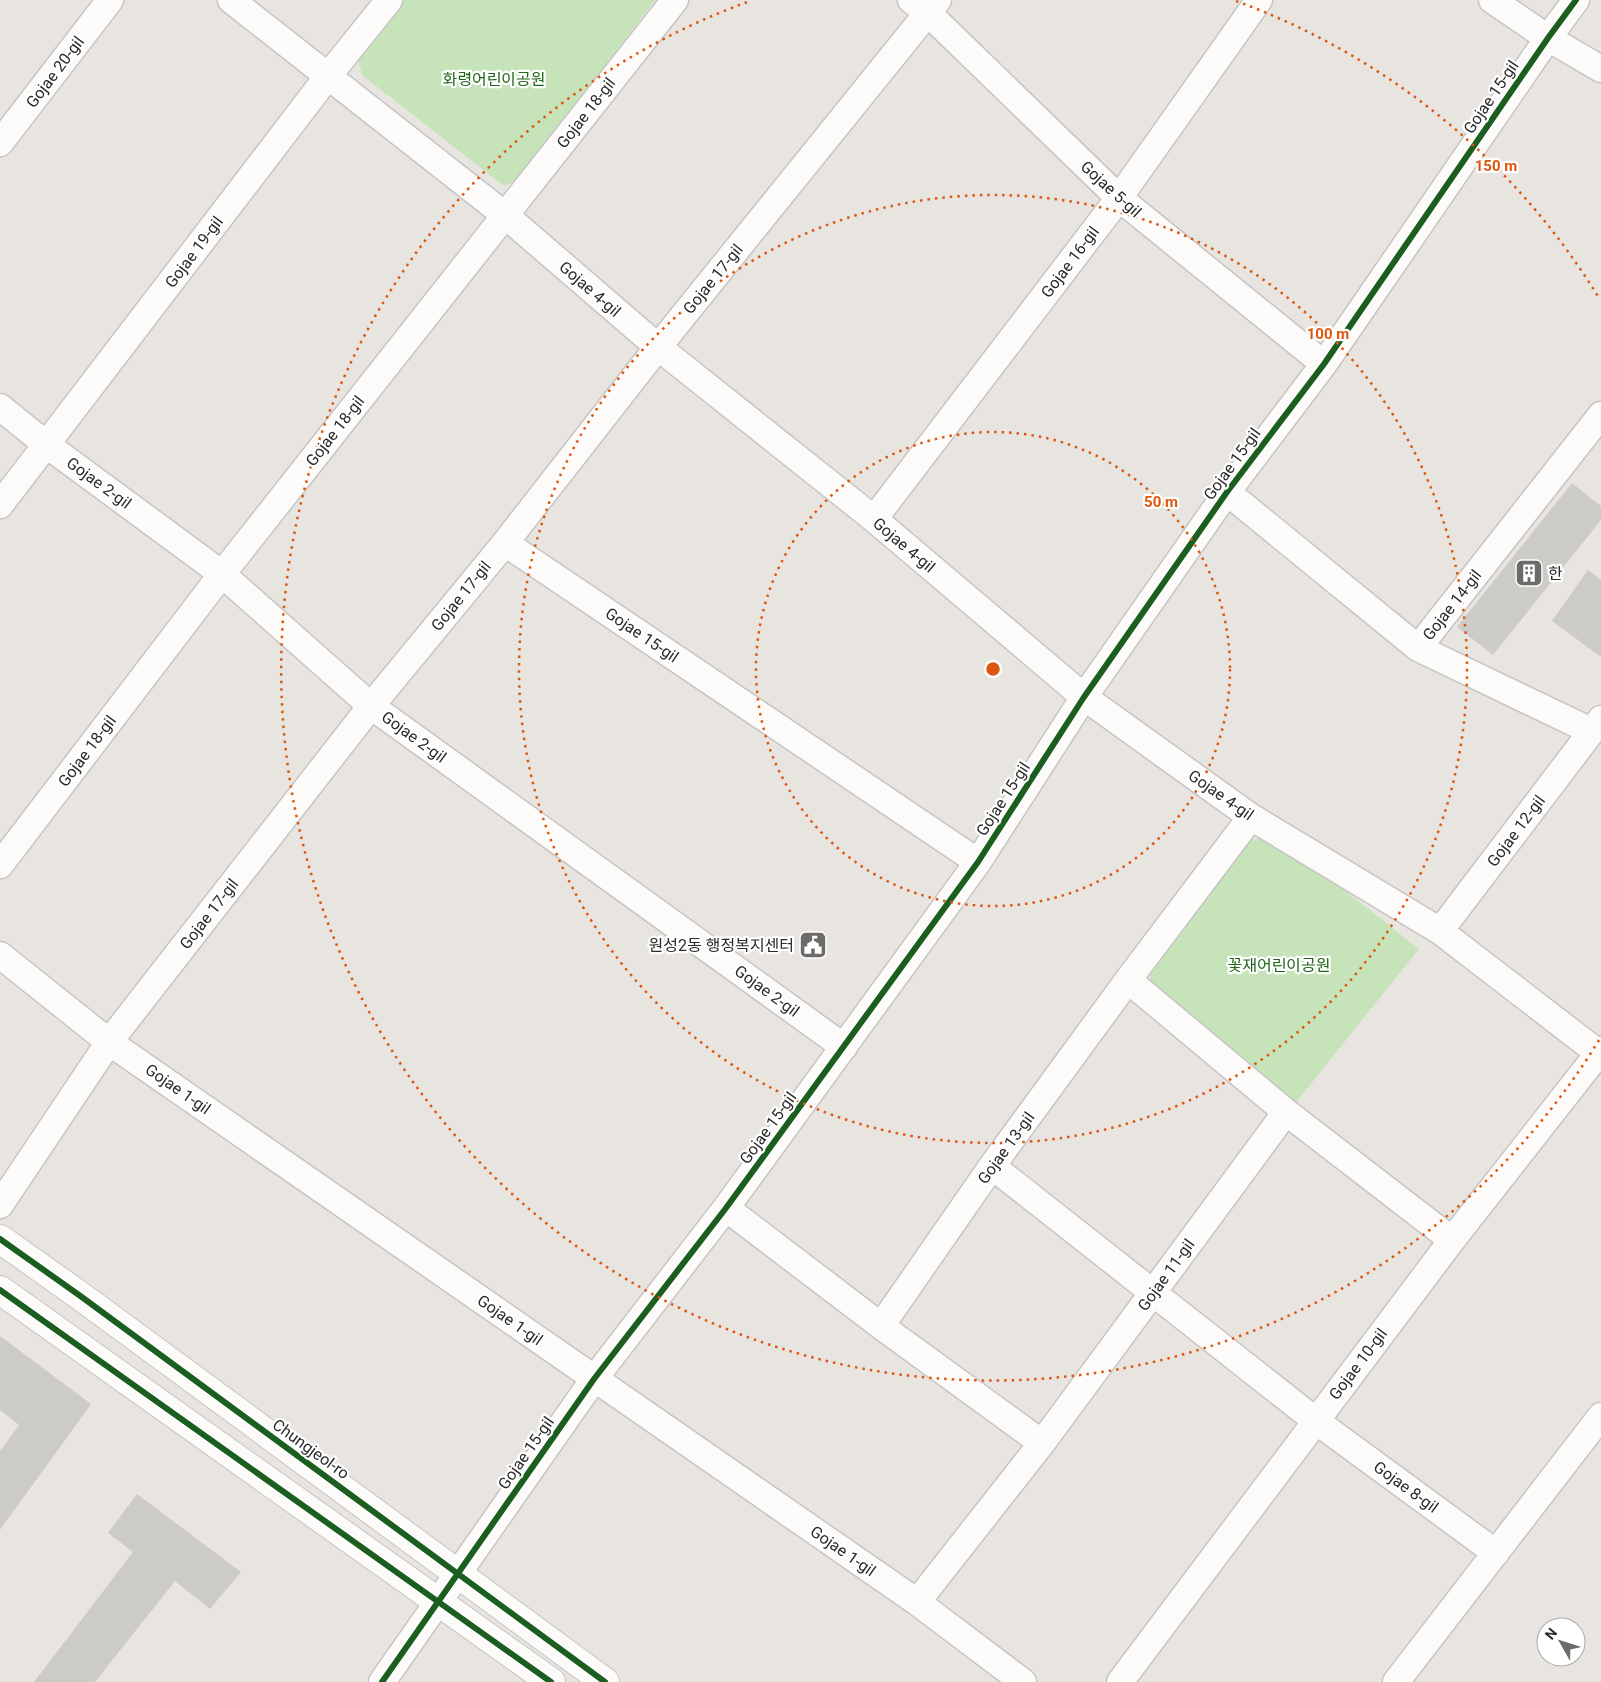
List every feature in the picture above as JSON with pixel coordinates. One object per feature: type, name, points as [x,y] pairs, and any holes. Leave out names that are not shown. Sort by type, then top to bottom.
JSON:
[{"type":"street","name":"Gojae 20-gil","points":[[0,143],[110,0]]},
{"type":"street","name":"Gojae 4-gil","points":[[232,0],[505,215],[658,348],[874,519],[1084,697],[1250,817],[1440,931],[1600,1053]]},
{"type":"street","name":"Gojae 19-gil","points":[[0,505],[328,76],[389,0]]},
{"type":"street","name":"Gojae 18-gil","points":[[0,864],[222,574],[675,0]]},
{"type":"street","name":"Gojae 16-gil","points":[[874,519],[1119,198],[1259,0]]},
{"type":"street","points":[[1492,0],[1548,38],[1601,69]]},
{"type":"street","name":"Gojae 15-gil","points":[[382,1682],[594,1379],[726,1208],[978,862],[1084,697],[1227,492],[1324,364],[1576,0]]},
{"type":"street","name":"Gojae 5-gil","points":[[926,4],[1119,198],[1324,364]]},
{"type":"street","name":"Gojae 17-gil","points":[[0,1205],[110,1042],[371,706],[505,543],[926,4]]},
{"type":"street","name":"Gojae 2-gil","points":[[0,407],[47,445],[222,574],[371,706],[844,1047]]},
{"type":"street","name":"Gojae 14-gil","points":[[1227,492],[1418,648],[1601,415]]},
{"type":"street","name":"Gojae 15-gil","points":[[505,543],[978,862]]},
{"type":"street","name":"Gojae 12-gil","points":[[1418,648],[1596,725],[1440,931]]},
{"type":"street","name":"Gojae 13-gil","points":[[881,1326],[992,1166],[1250,817]]},
{"type":"street","name":"Gojae 1-gil","points":[[0,955],[110,1042],[917,1602],[1023,1682]]},
{"type":"street","points":[[1128,980],[1286,1112],[1452,1240]]},
{"type":"street","name":"Gojae 10-gil","points":[[1120,1682],[1452,1240],[1600,1053]]},
{"type":"street","name":"Gojae 11-gil","points":[[917,1602],[1042,1443],[1286,1112]]},
{"type":"street","name":"Gojae 8-gil","points":[[992,1166],[1316,1420],[1496,1553]]},
{"type":"street","points":[[726,1208],[881,1326],[1042,1443]]},
{"type":"street","name":"Chungjeol-ro","points":[[0,1239],[605,1682]]},
{"type":"street","points":[[0,1290],[551,1682]]},
{"type":"street","points":[[1396,1682],[1601,1416]]},
{"type":"green space","name":"화령어린이공원","points":[[402,0],[655,0],[517,181],[504,186],[362,75],[357,56]]},
{"type":"green space","name":"꽃재어린이공원","points":[[1277,837],[1419,949],[1294,1105],[1154,990],[1149,973],[1251,840]]},
{"type":"building","name":"한","points":[[1572,483],[1601,506],[1601,520],[1493,655],[1457,627]]},
{"type":"building","points":[[1588,570],[1601,580],[1601,657],[1552,621]]},
{"type":"building","points":[[0,1336],[91,1404],[0,1530],[0,1451],[19,1425],[0,1410]]},
{"type":"building","points":[[137,1494],[241,1572],[210,1609],[175,1581],[95,1682],[34,1682],[133,1552],[108,1533]]},
{"type":"cycle path","points":[[382,1682],[594,1379],[726,1208],[978,862],[1084,697],[1227,492],[1324,364],[1576,0]]},
{"type":"cycle path","points":[[0,1239],[605,1682]]},
{"type":"cycle path","points":[[0,1290],[551,1682]]},
{"type":"place","name":"한","points":[[1529,573]]},
{"type":"place","name":"원성2동 행정복지센터","points":[[813,945]]}]
